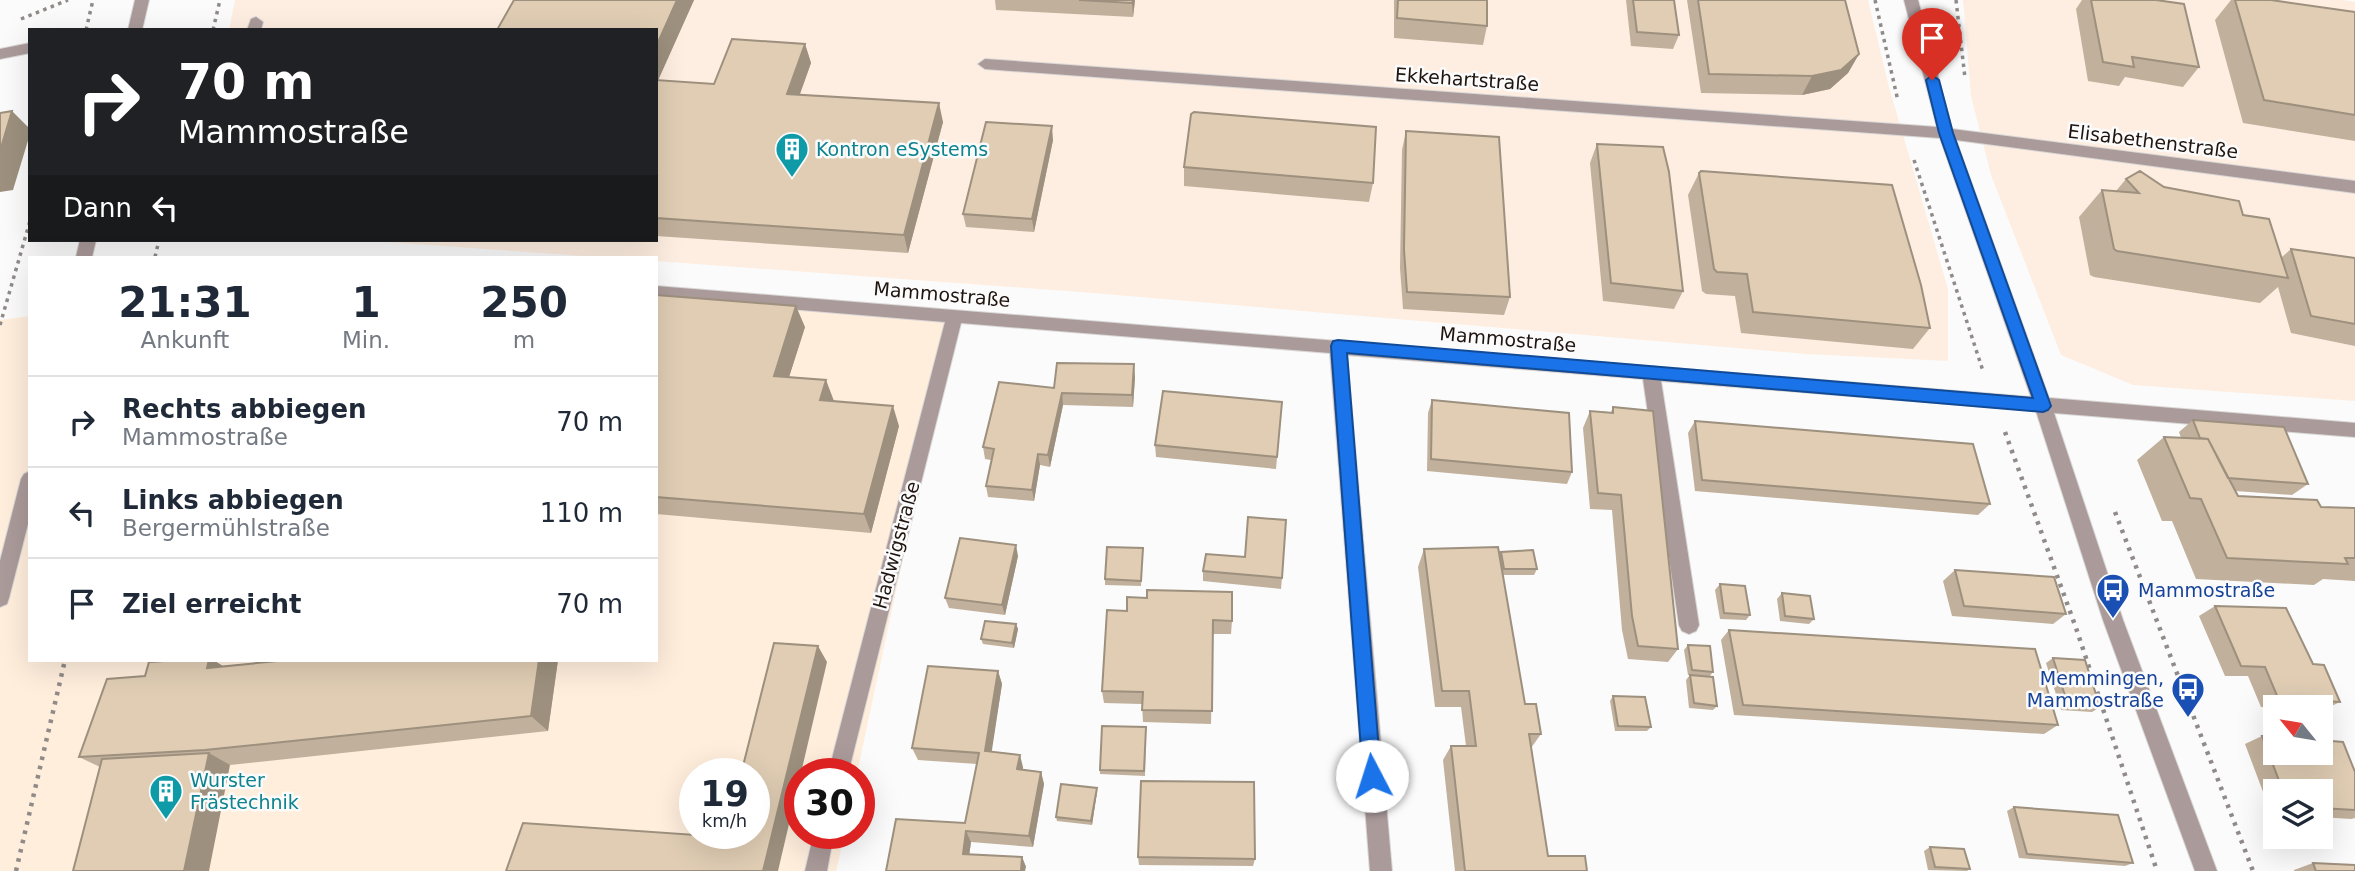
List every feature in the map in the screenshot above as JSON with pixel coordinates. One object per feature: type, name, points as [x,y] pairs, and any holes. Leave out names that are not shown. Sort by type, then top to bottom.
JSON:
[{"type":"street","points":[[135,28],[142,0]]},
{"type":"street","points":[[1911,0],[1946,133],[2043,406],[2118,633],[2206,871]]},
{"type":"street","points":[[0,54],[28,48]]},
{"type":"street","name":"Ekkehartstraße","points":[[985,64],[1946,133]]},
{"type":"street","name":"Elisabethenstraße","points":[[1946,133],[2355,187]]},
{"type":"street","name":"Mammostraße","points":[[658,292],[2355,430]]},
{"type":"street","name":"Hadwigstraße","points":[[842,758],[955,316]]},
{"type":"street","points":[[1338,346],[1381,871]]},
{"type":"street","points":[[1651,373],[1689,625]]},
{"type":"street","points":[[0,598],[28,487]]},
{"type":"street","points":[[816,871],[821,849]]},
{"type":"path","points":[[11,22],[68,0]]},
{"type":"path","points":[[86,28],[93,0]]},
{"type":"path","points":[[213,28],[219,0]]},
{"type":"path","points":[[1875,0],[1905,130],[1993,402],[2076,628],[2157,871]]},
{"type":"path","points":[[0,325],[28,228]]},
{"type":"path","points":[[2115,511],[2253,871]]},
{"type":"path","points":[[16,871],[65,662]]},
{"type":"shaded area","points":[[235,0],[1868,0],[1889,87],[1948,289],[1948,361],[1806,354],[1093,293],[658,261],[658,256],[584,256],[386,242],[658,242],[658,28],[229,28]]},
{"type":"shaded area","points":[[1963,0],[2355,2],[2355,401],[2133,385],[2061,355],[1991,175],[1971,96]]},
{"type":"shaded area","points":[[658,303],[955,316],[860,758],[784,758],[784,849],[841,849],[836,871],[0,871],[0,320],[28,316],[28,662],[658,662]]},
{"type":"building","points":[[514,0],[677,0],[658,43],[658,28],[498,28]]},
{"type":"building","points":[[1079,0],[1133,0],[1132,3]]},
{"type":"building","points":[[1398,0],[1487,0],[1487,26],[1397,18]]},
{"type":"building","points":[[1633,0],[1674,0],[1679,35],[1637,32]]},
{"type":"building","points":[[1698,0],[1845,0],[1859,54],[1841,70],[1812,76],[1709,74]]},
{"type":"building","points":[[2091,0],[2156,0],[2184,4],[2199,67],[2132,57],[2134,67],[2103,62]]},
{"type":"building","points":[[2235,0],[2271,0],[2355,12],[2355,115],[2264,100]]},
{"type":"building","name":"Kontron eSystems","points":[[732,39],[805,44],[787,94],[939,103],[904,235],[658,218],[658,80],[714,84]]},
{"type":"building","points":[[12,111],[0,151],[0,113]]},
{"type":"building","points":[[1194,112],[1376,127],[1373,183],[1184,167],[1191,114]]},
{"type":"building","points":[[986,122],[1052,126],[1032,219],[963,214]]},
{"type":"building","points":[[1406,131],[1499,137],[1510,297],[1407,292],[1404,250]]},
{"type":"building","points":[[1597,144],[1663,147],[1669,172],[1683,291],[1611,283]]},
{"type":"building","points":[[1701,171],[1892,185],[1921,285],[1930,328],[1753,312],[1747,274],[1717,272],[1714,269],[1699,173]]},
{"type":"building","points":[[2140,171],[2164,187],[2239,201],[2243,215],[2269,219],[2288,278],[2114,249],[2102,190],[2139,193],[2126,179]]},
{"type":"building","points":[[2291,249],[2355,258],[2355,324],[2311,316]]},
{"type":"building","points":[[658,295],[796,306],[774,376],[826,380],[820,400],[893,406],[864,514],[658,497]]},
{"type":"building","points":[[1057,363],[1134,364],[1132,395],[1062,393],[1048,455],[1038,454],[1032,490],[986,486],[994,449],[983,447],[999,382],[1054,388]]},
{"type":"building","points":[[1163,391],[1282,402],[1277,457],[1155,445]]},
{"type":"building","points":[[1432,400],[1569,413],[1572,472],[1431,459]]},
{"type":"building","points":[[1613,407],[1653,411],[1678,649],[1638,646],[1632,616],[1621,495],[1598,493],[1590,411],[1613,413]]},
{"type":"building","points":[[2193,420],[2284,427],[2308,484],[2228,478],[2208,439],[2200,438]]},
{"type":"building","points":[[1695,421],[1973,444],[1990,504],[1702,480]]},
{"type":"building","points":[[2164,437],[2208,439],[2238,496],[2317,500],[2321,507],[2355,508],[2355,558],[2345,558],[2348,564],[2227,558],[2201,499],[2190,498]]},
{"type":"building","points":[[1248,517],[1286,520],[1282,578],[1203,571],[1206,554],[1245,557]]},
{"type":"building","points":[[960,538],[1016,545],[1002,605],[945,598]]},
{"type":"building","points":[[1107,547],[1143,548],[1141,581],[1105,579]]},
{"type":"building","points":[[1498,547],[1525,704],[1536,704],[1541,734],[1529,734],[1548,856],[1585,856],[1587,871],[1465,871],[1451,746],[1476,746],[1469,691],[1442,691],[1424,549]]},
{"type":"building","points":[[1533,550],[1537,569],[1504,569],[1501,552]]},
{"type":"building","points":[[1955,570],[2054,577],[2066,614],[1964,606]]},
{"type":"building","points":[[1720,584],[1745,586],[1750,615],[1724,613]]},
{"type":"building","points":[[1147,590],[1232,592],[1232,621],[1213,620],[1212,711],[1142,710],[1143,692],[1102,691],[1107,610],[1127,611],[1127,597],[1147,598]]},
{"type":"building","points":[[1782,593],[1810,596],[1814,619],[1785,616]]},
{"type":"building","points":[[2215,606],[2286,608],[2313,664],[2324,665],[2340,702],[2333,702],[2333,695],[2277,695],[2265,667],[2241,666]]},
{"type":"building","points":[[985,621],[1016,624],[1012,643],[981,639]]},
{"type":"building","points":[[1729,630],[2035,649],[2058,725],[1743,705]]},
{"type":"building","points":[[774,643],[818,646],[791,758],[784,758],[784,785],[770,842],[770,758],[745,758]]},
{"type":"building","points":[[1688,645],[1710,646],[1713,672],[1692,670]]},
{"type":"building","points":[[2053,658],[2085,660],[2100,707],[2068,705]]},
{"type":"building","points":[[149,662],[208,662],[207,668],[268,662],[539,662],[531,716],[205,750],[79,757],[107,679],[145,676]]},
{"type":"building","points":[[928,666],[998,671],[985,751],[1020,755],[1017,769],[1041,772],[1029,836],[966,831],[963,854],[1022,857],[1021,871],[886,871],[896,819],[965,823],[979,753],[912,748]]},
{"type":"building","points":[[1690,675],[1713,677],[1717,706],[1694,703]]},
{"type":"building","points":[[1613,696],[1645,697],[1651,727],[1618,726]]},
{"type":"building","points":[[1102,726],[1146,727],[1144,771],[1100,770]]},
{"type":"building","points":[[2333,741],[2343,742],[2355,772],[2355,810],[2333,809],[2333,779],[2278,779],[2273,765],[2333,765]]},
{"type":"building","name":"Wurster Frästechnik","points":[[209,753],[184,871],[73,871],[102,759]]},
{"type":"building","points":[[1141,781],[1254,782],[1255,859],[1138,857]]},
{"type":"building","points":[[1061,784],[1097,788],[1091,821],[1056,817]]},
{"type":"building","points":[[2014,807],[2118,815],[2133,863],[2027,854]]},
{"type":"building","points":[[523,823],[679,834],[679,849],[768,849],[763,871],[506,871]]},
{"type":"building","points":[[1930,847],[1964,849],[1970,869],[1935,867]]},
{"type":"building","points":[[2313,863],[2355,865],[2355,871],[2316,871]]},
{"type":"place","name":"Kontron eSystems","points":[[792,179]]},
{"type":"place","name":"Mammostraße","points":[[2113,620]]},
{"type":"place","name":"Memmingen, Mammostraße","points":[[2188,719]]},
{"type":"place","name":"Wurster Frästechnik","points":[[166,821]]},
{"type":"route","points":[[1372,776],[1338,346],[2043,406],[1946,133],[1932,80]]}]
